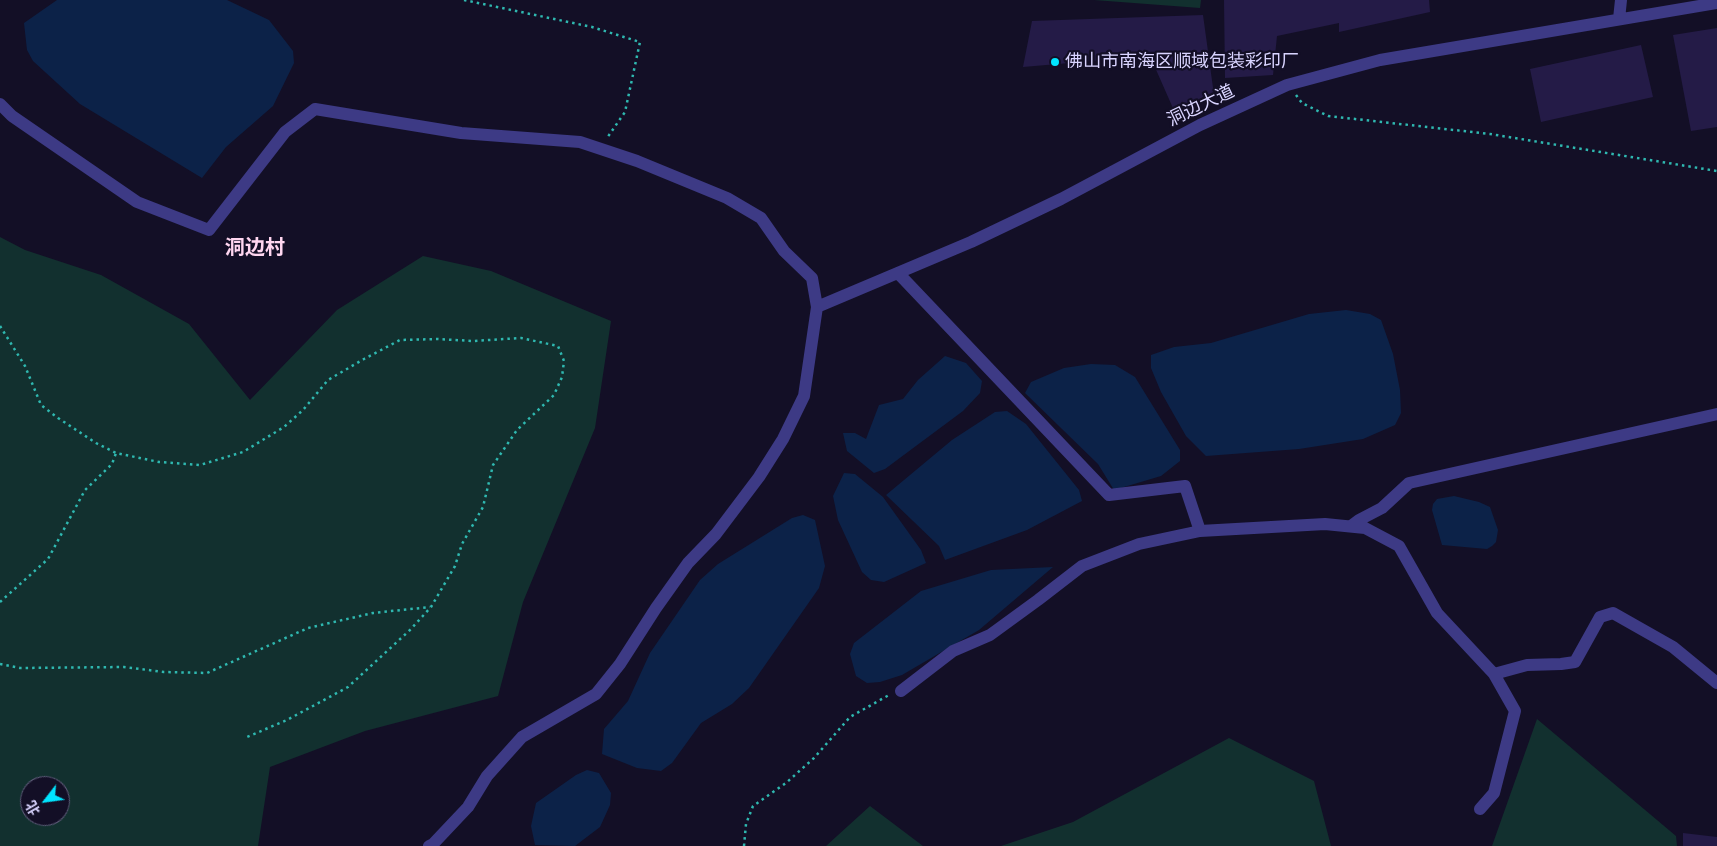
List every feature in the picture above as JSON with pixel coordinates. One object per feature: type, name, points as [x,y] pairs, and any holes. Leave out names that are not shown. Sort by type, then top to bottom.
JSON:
[{"type":"street","points":[[1619,19],[1621,0]]},
{"type":"street","name":"洞边大道","points":[[817,308],[971,242],[1062,199],[1200,125],[1287,84],[1380,60],[1717,2]]},
{"type":"street","points":[[0,104],[12,116],[64,150],[136,202],[209,230],[285,132],[316,109],[461,134],[580,142],[638,162],[727,198],[761,218],[784,251],[812,278],[817,308],[804,396],[783,439],[759,477],[716,534],[688,563],[620,664],[596,694],[522,737],[487,776],[468,807],[429,846]]},
{"type":"street","points":[[898,273],[1109,496],[1185,486],[1200,531]]},
{"type":"street","points":[[1351,526],[1382,508],[1409,483],[1717,414]]},
{"type":"street","points":[[902,691],[953,651],[990,635],[1082,566],[1139,544],[1200,531],[1325,524],[1365,528],[1399,546],[1437,613],[1494,674],[1515,712],[1494,793],[1480,809]]},
{"type":"street","points":[[1494,674],[1527,665],[1575,662],[1600,617],[1613,613],[1673,647],[1717,683]]},
{"type":"path","points":[[464,0],[592,27],[640,42],[625,112],[606,140],[604,150]]},
{"type":"path","points":[[1287,84],[1302,103],[1328,116],[1490,134],[1717,171]]},
{"type":"path","points":[[0,326],[25,366],[41,405],[73,428],[116,453],[159,462],[200,465],[243,452],[284,427],[303,410],[328,380],[400,340],[438,339],[473,341],[521,338],[558,346],[564,361],[562,378],[554,395],[517,430],[493,465],[483,506],[462,544],[454,566],[431,607],[410,630],[348,687],[287,720],[247,738]]},
{"type":"path","points":[[0,602],[48,559],[85,490],[112,464],[116,453]]},
{"type":"path","points":[[0,664],[20,668],[124,667],[164,672],[207,673],[308,628],[373,613],[431,607]]},
{"type":"path","points":[[744,846],[746,824],[753,806],[786,783],[814,758],[850,717],[890,694],[902,691]]},
{"type":"green space","points":[[1094,0],[1201,0],[1200,8]]},
{"type":"green space","points":[[0,237],[25,250],[101,275],[189,324],[250,400],[337,310],[423,256],[491,271],[611,321],[595,428],[523,602],[498,696],[365,731],[270,767],[258,846],[0,846]]},
{"type":"green space","points":[[1537,719],[1676,836],[1677,846],[1492,846]]},
{"type":"green space","points":[[1229,738],[1314,781],[1331,846],[1001,846],[1073,822]]},
{"type":"green space","points":[[870,806],[923,846],[826,846]]},
{"type":"water","points":[[57,0],[227,0],[269,20],[293,51],[294,63],[273,106],[226,147],[202,178],[80,104],[33,61],[27,50],[24,23]]},
{"type":"water","points":[[1346,310],[1370,314],[1381,320],[1393,354],[1400,390],[1401,413],[1395,425],[1363,439],[1299,449],[1206,456],[1186,436],[1161,392],[1151,368],[1151,355],[1174,347],[1211,343],[1309,314]]},
{"type":"water","points":[[945,356],[966,363],[982,381],[980,393],[963,411],[885,469],[874,473],[847,451],[843,433],[855,433],[866,439],[879,405],[903,399],[918,380]]},
{"type":"water","points":[[1091,364],[1115,365],[1135,377],[1180,450],[1180,461],[1161,476],[1114,490],[1098,464],[1025,393],[1031,382],[1064,368]]},
{"type":"water","points":[[1007,411],[1026,424],[1079,490],[1082,501],[1027,530],[945,560],[939,546],[886,495],[952,440],[995,412]]},
{"type":"water","points":[[844,473],[855,474],[883,497],[921,550],[926,563],[884,582],[871,580],[862,572],[838,520],[833,496]]},
{"type":"water","points":[[1454,496],[1479,502],[1490,507],[1498,530],[1496,542],[1492,546],[1487,549],[1442,545],[1432,510],[1433,504],[1437,499]]},
{"type":"water","points":[[803,515],[815,520],[825,566],[819,588],[749,688],[732,704],[701,723],[672,763],[661,771],[637,768],[602,754],[604,729],[628,701],[650,653],[700,580],[718,564],[792,518]]},
{"type":"water","points":[[1053,567],[979,630],[902,675],[880,682],[867,683],[856,676],[850,654],[854,643],[921,591],[991,570]]},
{"type":"water","points":[[587,770],[599,773],[611,793],[610,805],[600,827],[575,846],[535,845],[531,826],[536,803],[576,775]]},
{"type":"building","points":[[1224,0],[1429,0],[1430,12],[1339,32],[1339,23],[1277,36],[1273,75],[1225,78]]},
{"type":"building","name":"佛山市南海区顺域包装彩印厂","points":[[1203,15],[1214,95],[1176,115],[1150,56],[1023,67],[1032,21]]},
{"type":"building","points":[[1717,28],[1717,127],[1691,131],[1673,35]]},
{"type":"building","points":[[1641,45],[1653,97],[1541,122],[1530,69]]},
{"type":"building","points":[[1683,833],[1717,837],[1717,846],[1683,846]]},
{"type":"place","name":"佛山市南海区顺域包装彩印厂","points":[[1055,62]]},
{"type":"district","name":"洞边村","points":[[255,248]]}]
